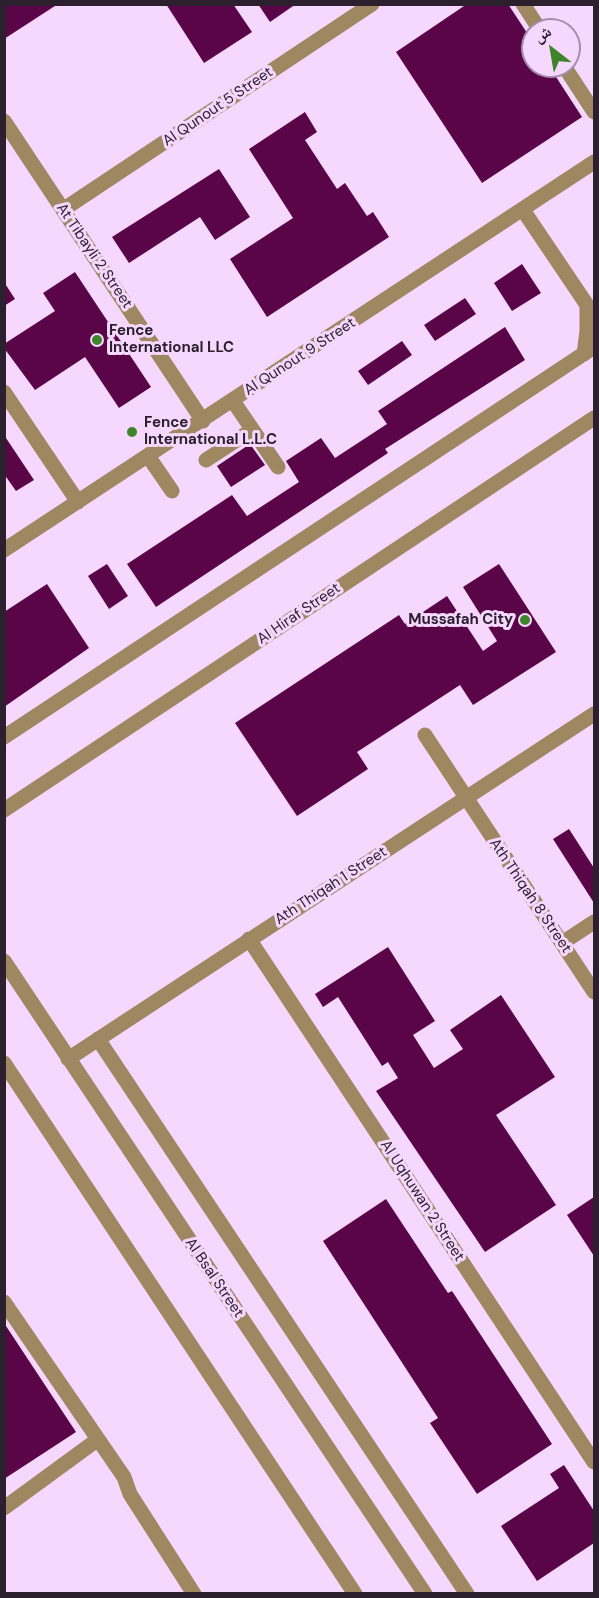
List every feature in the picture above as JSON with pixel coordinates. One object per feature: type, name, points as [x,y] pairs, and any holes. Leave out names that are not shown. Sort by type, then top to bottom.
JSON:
[{"type":"street","name":"Al Qunout 5 Street","points":[[64,209],[372,4]]},
{"type":"street","points":[[523,4],[532,18]]},
{"type":"street","points":[[572,78],[594,112]]},
{"type":"street","name":"At Tibayli 2 Street","points":[[4,121],[203,421]]},
{"type":"street","name":"Al Qunout 9 Street","points":[[4,550],[594,162]]},
{"type":"street","points":[[4,737],[589,351],[591,307],[523,210]]},
{"type":"street","points":[[4,392],[78,502]]},
{"type":"street","points":[[232,402],[278,467]]},
{"type":"street","name":"Al Hiraf Street","points":[[4,810],[594,418]]},
{"type":"street","points":[[206,460],[252,430]]},
{"type":"street","points":[[148,456],[172,491]]},
{"type":"street","name":"Ath Thiqah 1 Street","points":[[68,1059],[594,714]]},
{"type":"street","name":"Ath Thiqah 8 Street","points":[[425,735],[594,992]]},
{"type":"street","points":[[562,944],[594,922]]},
{"type":"street","name":"Al Uqhuwan 2 Street","points":[[249,939],[594,1462]]},
{"type":"street","name":"Al Bsal Street","points":[[4,961],[426,1593]]},
{"type":"street","points":[[98,1039],[467,1593]]},
{"type":"street","points":[[4,1063],[355,1593]]},
{"type":"street","points":[[4,1302],[124,1477],[130,1494],[194,1593]]},
{"type":"street","points":[[4,1508],[97,1440]]},
{"type":"building","points":[[4,4],[58,4],[4,39]]},
{"type":"building","points":[[166,4],[233,4],[252,32],[204,63]]},
{"type":"building","points":[[258,4],[296,4],[270,22]]},
{"type":"building","points":[[467,4],[508,4],[521,24],[521,78],[557,78],[582,117],[482,183],[396,52]]},
{"type":"building","points":[[305,112],[317,132],[305,140],[337,189],[345,183],[367,216],[373,212],[389,237],[267,317],[230,259],[293,218],[249,149]]},
{"type":"building","points":[[219,169],[250,217],[215,240],[200,217],[129,263],[112,237]]},
{"type":"building","points":[[522,264],[541,293],[512,311],[494,283]]},
{"type":"building","name":"Fence International LLC","points":[[75,272],[151,387],[119,408],[85,357],[35,390],[4,348],[4,344],[55,311],[43,293]]},
{"type":"building","points":[[4,282],[15,299],[4,306]]},
{"type":"building","points":[[465,298],[476,314],[435,341],[424,325]]},
{"type":"building","points":[[505,327],[525,360],[385,449],[388,453],[156,607],[127,564],[232,495],[247,516],[299,482],[286,461],[321,438],[335,458],[387,424],[378,411]]},
{"type":"building","points":[[402,341],[412,355],[368,385],[358,371]]},
{"type":"building","points":[[4,435],[34,480],[16,491],[4,474]]},
{"type":"building","points":[[250,444],[265,465],[231,487],[217,466]]},
{"type":"building","points":[[107,564],[128,596],[109,609],[88,576]]},
{"type":"building","points":[[499,564],[556,652],[473,705],[460,685],[357,752],[368,769],[297,816],[235,723],[399,615],[405,624],[447,596],[483,651],[497,641],[463,587]]},
{"type":"building","points":[[47,584],[89,648],[4,707],[4,612]]},
{"type":"building","points":[[569,829],[594,868],[594,903],[553,839]]},
{"type":"building","points":[[388,947],[435,1021],[413,1035],[434,1068],[463,1049],[450,1030],[501,995],[555,1077],[496,1115],[556,1205],[485,1252],[376,1091],[398,1078],[388,1062],[382,1066],[338,997],[323,1007],[315,994]]},
{"type":"building","points":[[594,1197],[594,1256],[567,1215]]},
{"type":"building","points":[[386,1199],[448,1293],[452,1291],[552,1444],[477,1494],[430,1423],[438,1418],[323,1241]]},
{"type":"building","points":[[4,1323],[76,1432],[4,1479]]},
{"type":"building","points":[[564,1465],[594,1511],[594,1543],[537,1581],[501,1526],[559,1488],[550,1474]]},
{"type":"place","name":"Fence International LLC","points":[[97,340]]},
{"type":"place","name":"Fence International L.L.C","points":[[132,432]]},
{"type":"place","name":"Mussafah City","points":[[525,620]]}]
